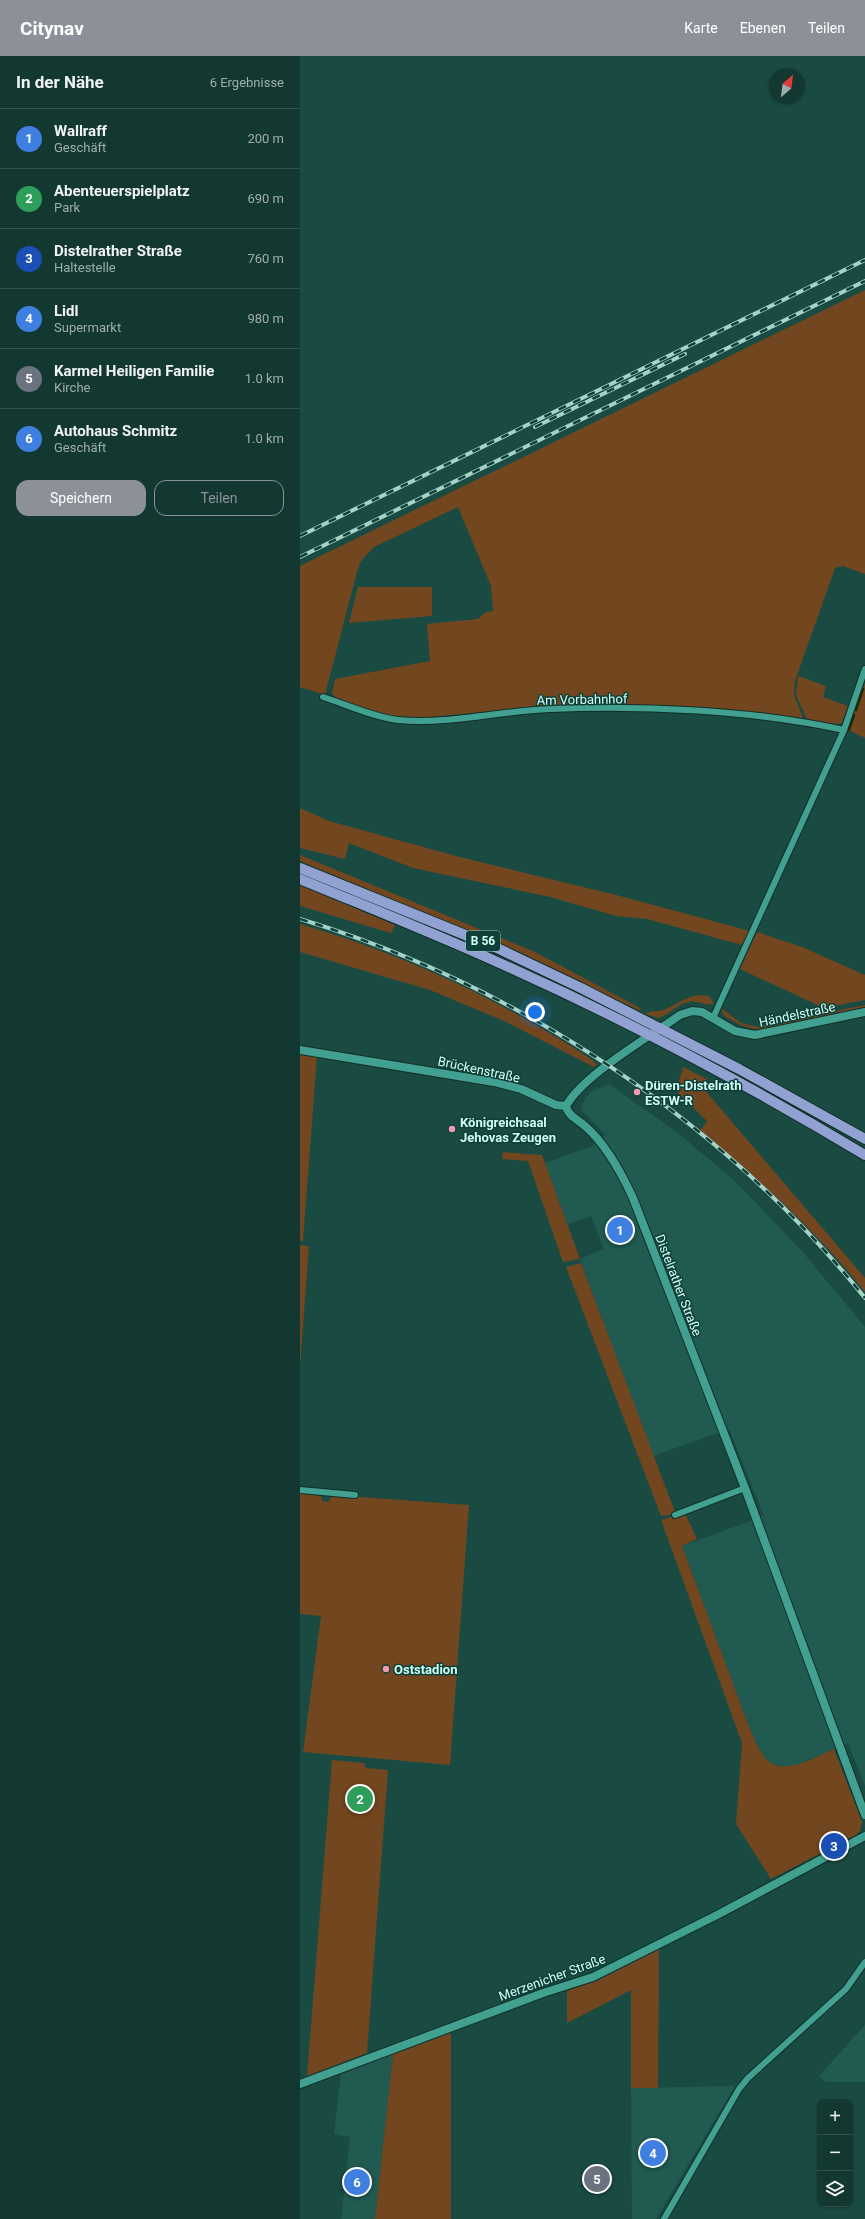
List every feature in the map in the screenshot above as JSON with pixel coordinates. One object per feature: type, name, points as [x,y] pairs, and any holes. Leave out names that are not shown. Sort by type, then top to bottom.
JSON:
[{"type":"main road","name":"B 56","points":[[300,868],[495,947],[660,1028],[832,1119],[865,1139]]},
{"type":"main road","name":"B 56","points":[[300,879],[497,962],[649,1036],[865,1155]]},
{"type":"street","points":[[566,1106],[570,1099],[587,1082],[680,1015],[692,1011],[702,1012],[713,1018],[844,730],[865,669]]},
{"type":"street","name":"Am Vorbahnhof","points":[[323,697],[381,716],[408,721],[547,709],[621,709],[739,715],[844,730]]},
{"type":"street","name":"Händelstraße","points":[[713,1018],[735,1031],[755,1035],[865,1012]]},
{"type":"street","name":"Brückenstraße","points":[[300,1050],[494,1082],[520,1089],[556,1105],[566,1106]]},
{"type":"street","name":"Distelrather Straße","points":[[566,1106],[567,1112],[585,1126],[612,1159],[626,1184],[745,1488],[865,1815]]},
{"type":"street","points":[[674,1515],[745,1488]]},
{"type":"street","points":[[300,1490],[355,1495]]},
{"type":"street","name":"Merzenicher Straße","points":[[300,2084],[544,1993],[593,1977],[724,1912],[865,1836]]},
{"type":"street","points":[[664,2219],[739,2089],[748,2078],[846,1989],[865,1962]]},
{"type":"shaded area","points":[[865,290],[865,574],[843,566],[835,568],[795,681],[794,695],[805,723],[739,714],[591,706],[547,706],[408,719],[381,715],[336,698],[332,693],[335,679],[430,661],[427,624],[478,619],[486,612],[493,611],[491,586],[458,507],[374,547],[361,561],[325,695],[300,687],[300,566]]},
{"type":"shaded area","points":[[358,587],[432,587],[432,616],[349,623]]},
{"type":"shaded area","points":[[798,676],[826,686],[823,697],[848,706],[841,724],[808,722],[796,695]]},
{"type":"shaded area","points":[[865,683],[865,738],[848,730]]},
{"type":"shaded area","points":[[300,808],[329,821],[456,856],[620,896],[750,931],[742,945],[647,919],[616,916],[550,897],[413,868],[349,843],[345,859],[300,848]]},
{"type":"shaded area","points":[[300,855],[535,952],[640,1008],[641,1011],[491,941],[300,861]]},
{"type":"shaded area","points":[[300,885],[395,925],[391,933],[300,906]]},
{"type":"shaded area","points":[[300,924],[390,954],[448,979],[532,1023],[573,1047],[597,1064],[594,1067],[504,1021],[430,990],[300,952]]},
{"type":"shaded area","points":[[757,932],[802,947],[865,975],[865,1000],[824,1008],[740,969]]},
{"type":"shaded area","points":[[698,995],[709,996],[714,1004],[695,1002],[685,1003],[659,1018],[645,1014],[663,1010]]},
{"type":"shaded area","points":[[865,1005],[865,1008],[758,1030],[740,1025],[723,1015],[721,1008],[741,1023],[757,1027]]},
{"type":"shaded area","points":[[300,1053],[317,1056],[303,1241],[300,1241]]},
{"type":"shaded area","points":[[683,1067],[707,1079],[703,1088],[865,1278],[865,1292],[827,1248],[787,1207],[700,1131],[707,1121],[676,1091]]},
{"type":"shaded area","points":[[609,1084],[678,1133],[735,1181],[801,1250],[865,1327],[865,1786],[848,1743],[794,1766],[781,1766],[771,1763],[763,1756],[749,1727],[682,1546],[764,1516],[729,1429],[653,1456],[580,1259],[604,1249],[591,1216],[567,1224],[545,1163],[592,1146],[606,1135],[583,1112],[581,1107],[586,1097],[595,1090]]},
{"type":"shaded area","points":[[503,1152],[542,1155],[580,1259],[563,1262],[528,1161],[502,1159]]},
{"type":"shaded area","points":[[300,1245],[309,1246],[300,1366]]},
{"type":"shaded area","points":[[581,1263],[675,1512],[671,1515],[661,1516],[566,1267]]},
{"type":"shaded area","name":"Oststadion","points":[[300,1493],[320,1495],[323,1501],[328,1502],[333,1495],[469,1505],[450,1765],[303,1752],[321,1616],[300,1614]]},
{"type":"shaded area","points":[[685,1513],[697,1539],[682,1546],[749,1727],[761,1752],[770,1762],[778,1766],[787,1766],[807,1761],[834,1749],[862,1822],[860,1831],[856,1835],[771,1879],[736,1824],[742,1743],[661,1520]]},
{"type":"shaded area","points":[[332,1760],[364,1763],[366,1768],[388,1770],[367,2053],[307,2076]]},
{"type":"shaded area","points":[[659,1949],[658,2088],[631,2088],[631,1990],[567,2023],[567,1991],[598,1980]]},
{"type":"shaded area","points":[[865,2025],[865,2082],[826,2082],[819,2076]]},
{"type":"shaded area","points":[[451,2033],[451,2219],[375,2219],[393,2054]]},
{"type":"shaded area","points":[[393,2054],[375,2219],[341,2219],[350,2137],[334,2134],[341,2074]]},
{"type":"shaded area","points":[[735,2086],[656,2219],[632,2219],[631,2088]]},
{"type":"waterway","points":[[856,710],[863,689]]},
{"type":"waterway","points":[[849,730],[854,715]]},
{"type":"railway","points":[[300,536],[865,260]]},
{"type":"railway","points":[[300,557],[865,281]]},
{"type":"railway","points":[[535,427],[685,354]]},
{"type":"railway","points":[[300,919],[381,947],[460,981],[537,1021],[611,1067],[681,1118],[747,1173],[809,1234],[865,1298]]},
{"type":"place","name":"Düren-Distelrath ESTW-R","points":[[637,1092]]},
{"type":"place","name":"Königreichsaal Jehovas Zeugen","points":[[452,1129]]},
{"type":"place","name":"Wallraff","points":[[620,1230]]},
{"type":"place","name":"Oststadion","points":[[386,1669]]},
{"type":"place","name":"Abenteuerspielplatz","points":[[360,1799]]},
{"type":"place","name":"Distelrather Straße","points":[[834,1846]]},
{"type":"place","name":"Lidl","points":[[653,2153]]},
{"type":"place","name":"Karmel Heiligen Familie","points":[[597,2179]]},
{"type":"place","name":"Autohaus Schmitz","points":[[357,2182]]}]
